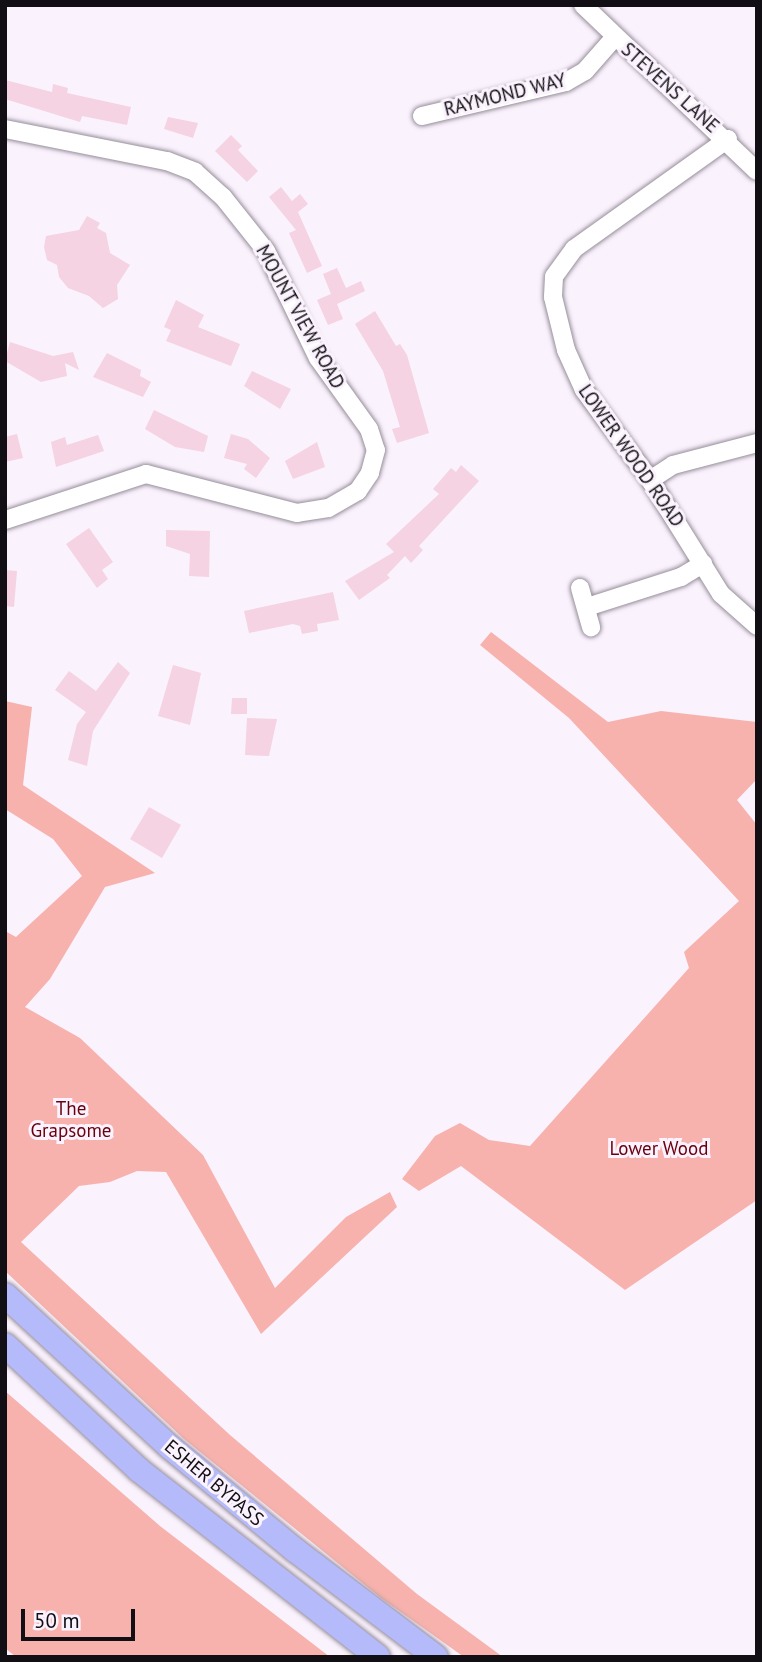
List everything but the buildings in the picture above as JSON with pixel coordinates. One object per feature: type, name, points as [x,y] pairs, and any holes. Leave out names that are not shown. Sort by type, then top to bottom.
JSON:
[{"type":"highway","name":"ESHER BYPASS","points":[[5,1295],[170,1447],[295,1550],[436,1657]]},
{"type":"highway","name":"ESHER BYPASS","points":[[5,1345],[139,1471],[378,1657]]},
{"type":"street","name":"STEVENS LANE","points":[[583,5],[614,38],[728,139],[757,171]]},
{"type":"street","name":"RAYMOND WAY","points":[[422,116],[566,82],[584,71],[614,38]]},
{"type":"street","name":"MOUNT VIEW ROAD","points":[[5,129],[167,161],[195,173],[223,197],[267,251],[318,358],[369,429],[376,450],[370,473],[358,491],[328,508],[297,513],[146,474],[5,520]]},
{"type":"street","name":"LOWER WOOD ROAD","points":[[728,139],[574,249],[554,277],[553,298],[574,373],[650,480],[721,594],[757,626]]},
{"type":"street","points":[[650,480],[674,465],[757,443]]},
{"type":"street","points":[[587,607],[681,577],[703,564]]},
{"type":"street","points":[[580,588],[591,627]]},
{"type":"green space","name":"Lower Wood","points":[[491,632],[608,722],[661,711],[757,722],[757,779],[737,800],[757,825],[757,1200],[625,1290],[461,1166],[419,1191],[402,1179],[435,1136],[460,1123],[489,1140],[530,1146],[689,968],[684,952],[739,901],[569,718],[480,645]]},
{"type":"green space","name":"The Grapsome","points":[[5,701],[32,707],[23,785],[155,873],[105,887],[50,979],[25,1007],[80,1038],[203,1155],[275,1288],[346,1217],[390,1192],[397,1207],[261,1334],[166,1172],[137,1171],[110,1182],[79,1186],[21,1242],[230,1435],[417,1594],[503,1657],[464,1657],[381,1598],[184,1439],[5,1271],[5,931],[16,937],[82,876],[53,839],[5,809]]},
{"type":"green space","points":[[5,1391],[160,1526],[330,1657],[16,1657],[5,1648]]}]
